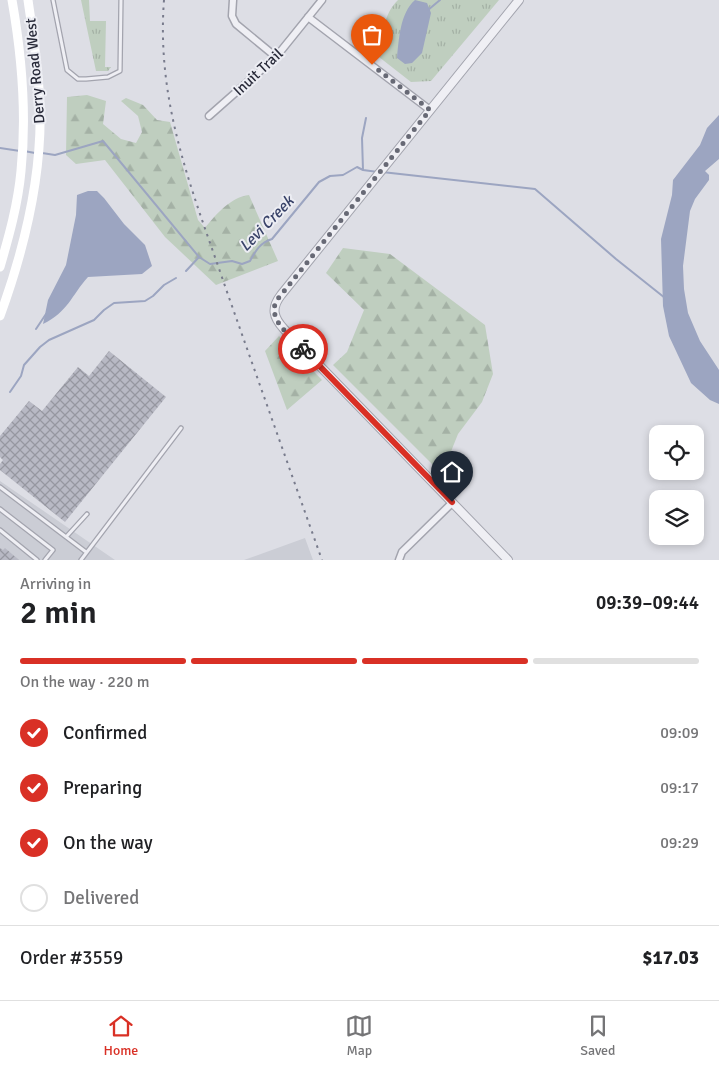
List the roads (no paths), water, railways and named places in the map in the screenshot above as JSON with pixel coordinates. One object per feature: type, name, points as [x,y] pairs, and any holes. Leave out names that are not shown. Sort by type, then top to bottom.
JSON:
[{"type":"main road","name":"Derry Road West","points":[[0,267],[14,216],[21,172],[24,135],[22,68],[12,0]]},
{"type":"main road","name":"Derry Road West","points":[[0,316],[29,219],[40,136],[40,107],[36,59],[28,0]]},
{"type":"street","points":[[233,0],[232,16],[236,24],[276,57]]},
{"type":"street","name":"Inuit Trail","points":[[209,116],[276,57],[322,0]]},
{"type":"street","points":[[508,560],[284,329],[275,318],[274,307],[276,301],[519,0]]},
{"type":"street","points":[[308,17],[430,110]]},
{"type":"street","points":[[399,560],[402,552],[452,502]]},
{"type":"lane","points":[[53,0],[67,70],[78,79],[86,80],[108,77],[120,71],[121,0]]},
{"type":"lane","points":[[81,560],[181,428]]},
{"type":"lane","points":[[0,487],[86,552]]},
{"type":"lane","points":[[0,509],[53,550],[45,560]]},
{"type":"lane","points":[[66,537],[86,514]]},
{"type":"lane","points":[[0,530],[37,560]]},
{"type":"water","points":[[415,0],[427,3],[431,13],[422,53],[412,63],[405,64],[397,58],[400,35],[406,12]]},
{"type":"water","points":[[719,115],[719,159],[705,171],[709,175],[709,180],[695,199],[690,211],[683,266],[688,313],[700,341],[719,370],[719,404],[710,400],[691,383],[669,336],[663,306],[661,239],[672,195],[673,180],[700,145],[707,128]]},
{"type":"water","points":[[88,191],[97,191],[124,224],[145,245],[152,266],[142,274],[88,277],[64,309],[43,324],[48,300],[66,265],[76,215],[77,195]]},
{"type":"waterway","points":[[428,10],[440,0]]},
{"type":"waterway","points":[[363,170],[362,138],[366,118]]},
{"type":"waterway","name":"Levi Creek","points":[[42,153],[55,155],[103,141],[199,257],[210,264],[232,261],[242,264],[250,261],[259,247],[272,239],[319,182],[330,176],[343,175],[357,167],[363,170],[378,172]]},
{"type":"waterway","name":"Levi Creek","points":[[0,148],[20,151]]},
{"type":"waterway","name":"Levi Creek","points":[[24,151],[35,153]]},
{"type":"waterway","points":[[382,172],[535,189],[616,259],[665,298]]},
{"type":"waterway","points":[[186,271],[199,257]]},
{"type":"waterway","points":[[10,392],[21,376],[24,365],[49,340],[94,320],[114,303],[145,301],[164,285],[176,278]]},
{"type":"waterway","points":[[36,329],[46,314]]},
{"type":"railway","points":[[164,0],[163,39],[166,76],[171,112],[180,148],[201,218],[322,560]]}]
